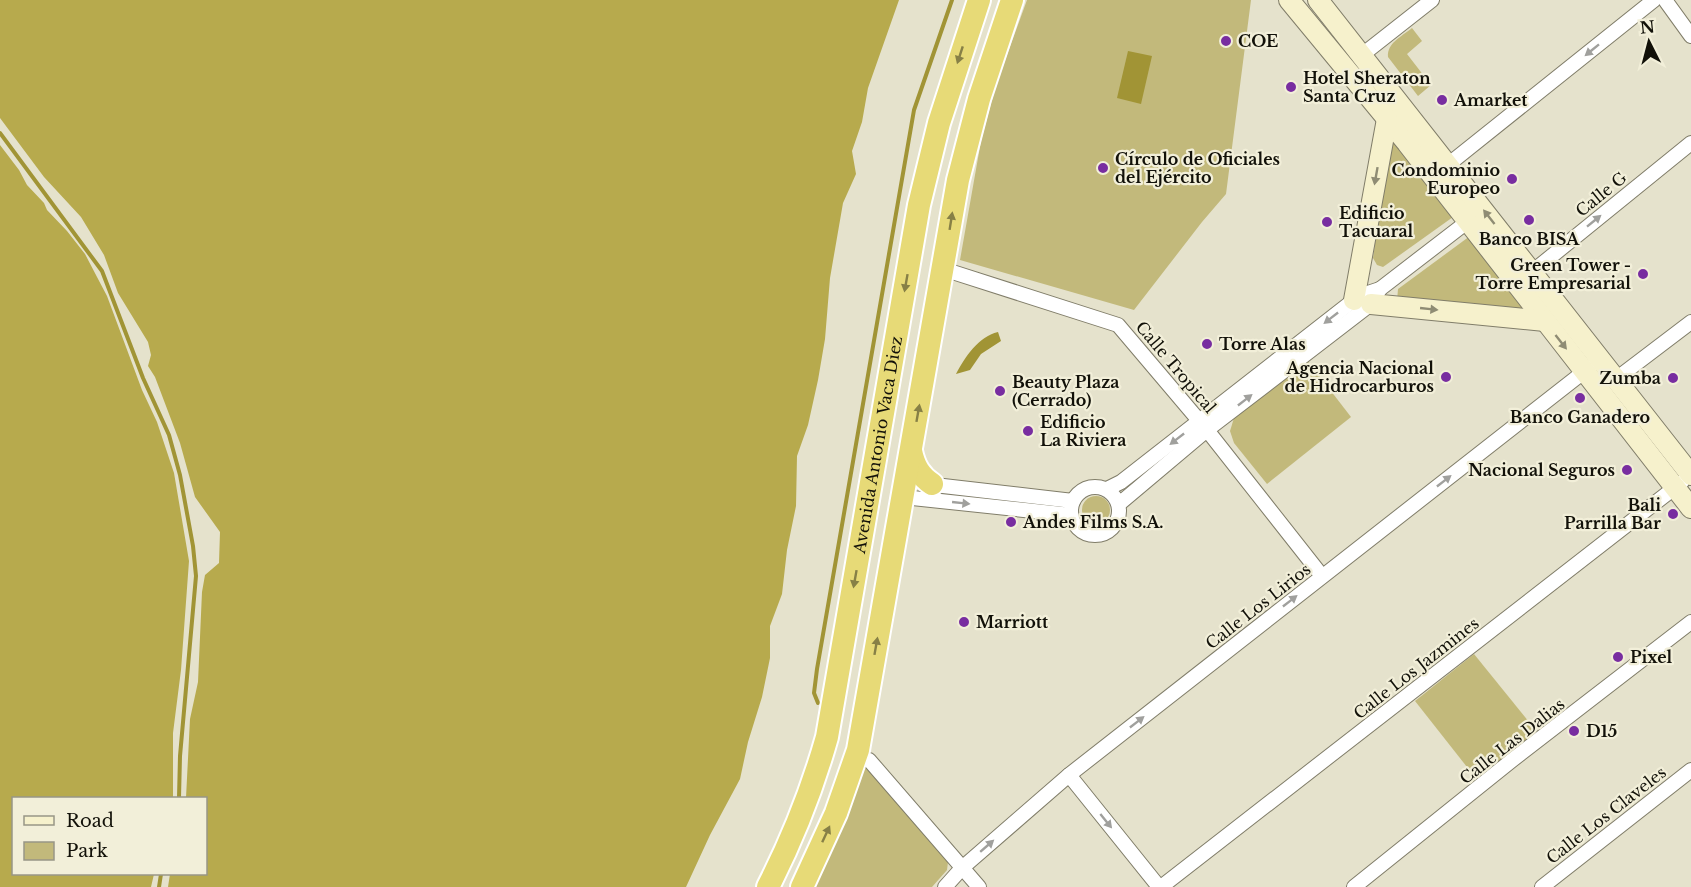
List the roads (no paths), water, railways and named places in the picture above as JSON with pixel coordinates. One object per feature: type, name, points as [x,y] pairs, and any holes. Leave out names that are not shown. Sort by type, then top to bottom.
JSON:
[{"type":"highway","name":"Avenida Antonio Vaca Diez","points":[[768,887],[810,795],[827,737],[919,205],[939,123],[979,0]]},
{"type":"highway","name":"Avenida Antonio Vaca Diez","points":[[802,887],[836,813],[858,750],[958,180],[969,134],[1012,0]]},
{"type":"highway","points":[[919,205],[915,253],[919,261],[927,266],[943,269]]},
{"type":"highway","points":[[911,451],[916,467],[932,484]]},
{"type":"main road","points":[[1289,0],[1387,119],[1415,137],[1449,165],[1532,272],[1592,365],[1686,479]]},
{"type":"main road","points":[[1318,0],[1362,55],[1467,222],[1545,321],[1592,365],[1616,379],[1686,479],[1691,508]]},
{"type":"main road","points":[[1323,39],[1339,26]]},
{"type":"main road","points":[[1387,119],[1368,298],[1545,321]]},
{"type":"street","points":[[1362,55],[1432,0]]},
{"type":"street","points":[[1449,165],[1654,0]]},
{"type":"street","points":[[1665,0],[1691,36]]},
{"type":"street","name":"Calle G","points":[[1532,272],[1691,142]]},
{"type":"street","points":[[1107,489],[1121,482],[1203,425],[1467,222]]},
{"type":"street","name":"Calle Tropical","points":[[943,269],[1118,325],[1203,425],[1322,576]]},
{"type":"street","points":[[1616,379],[1691,322]]},
{"type":"street","name":"Calle Los Lirios","points":[[945,887],[962,868],[1070,775],[1592,365]]},
{"type":"street","points":[[1119,504],[1203,425]]},
{"type":"street","name":"Calle Los Jazmines","points":[[1160,887],[1686,479]]},
{"type":"street","points":[[904,489],[932,484],[1072,508]]},
{"type":"street","points":[[1097,486],[1107,489],[1115,496],[1119,504],[1120,514],[1117,524],[1110,531],[1090,536],[1074,524],[1072,508],[1078,493],[1087,488],[1097,486]]},
{"type":"street","points":[[904,489],[1072,508]]},
{"type":"street","name":"Calle Las Dalias","points":[[1354,887],[1691,622]]},
{"type":"street","points":[[869,760],[979,887]]},
{"type":"street","name":"Calle Los Claveles","points":[[1542,887],[1691,770]]},
{"type":"street","points":[[1070,775],[1160,887]]},
{"type":"waterway","points":[[818,703],[814,693],[817,669],[914,110],[952,0]]},
{"type":"waterway","points":[[0,133],[102,271],[143,378],[169,435],[180,475],[196,576],[180,756],[179,797]]},
{"type":"waterway","points":[[159,887],[161,875]]},
{"type":"place","name":"COE","points":[[1226,41]]},
{"type":"place","name":"Hotel Sheraton Santa Cruz","points":[[1291,87]]},
{"type":"place","name":"Amarket","points":[[1442,100]]},
{"type":"place","name":"Círculo de Oficiales del Ejército","points":[[1103,168]]},
{"type":"place","name":"Condominio Europeo","points":[[1512,179]]},
{"type":"place","name":"Banco BISA","points":[[1529,220]]},
{"type":"place","name":"Edificio Tacuaral","points":[[1327,222]]},
{"type":"place","name":"Green Tower - Torre Empresarial","points":[[1643,274]]},
{"type":"place","name":"Torre Alas","points":[[1207,344]]},
{"type":"place","name":"Agencia Nacional de Hidrocarburos","points":[[1446,377]]},
{"type":"place","name":"Zumba","points":[[1673,378]]},
{"type":"place","name":"Beauty Plaza (Cerrado)","points":[[1000,391]]},
{"type":"place","name":"Banco Ganadero","points":[[1580,398]]},
{"type":"place","name":"Edificio La Riviera","points":[[1028,431]]},
{"type":"place","name":"Nacional Seguros","points":[[1627,470]]},
{"type":"place","name":"Bali Parrilla Bar","points":[[1673,514]]},
{"type":"place","name":"Andes Films S.A.","points":[[1011,522]]},
{"type":"place","name":"Marriott","points":[[964,622]]},
{"type":"place","name":"Pixel","points":[[1618,657]]},
{"type":"place","name":"D15","points":[[1574,731]]}]
